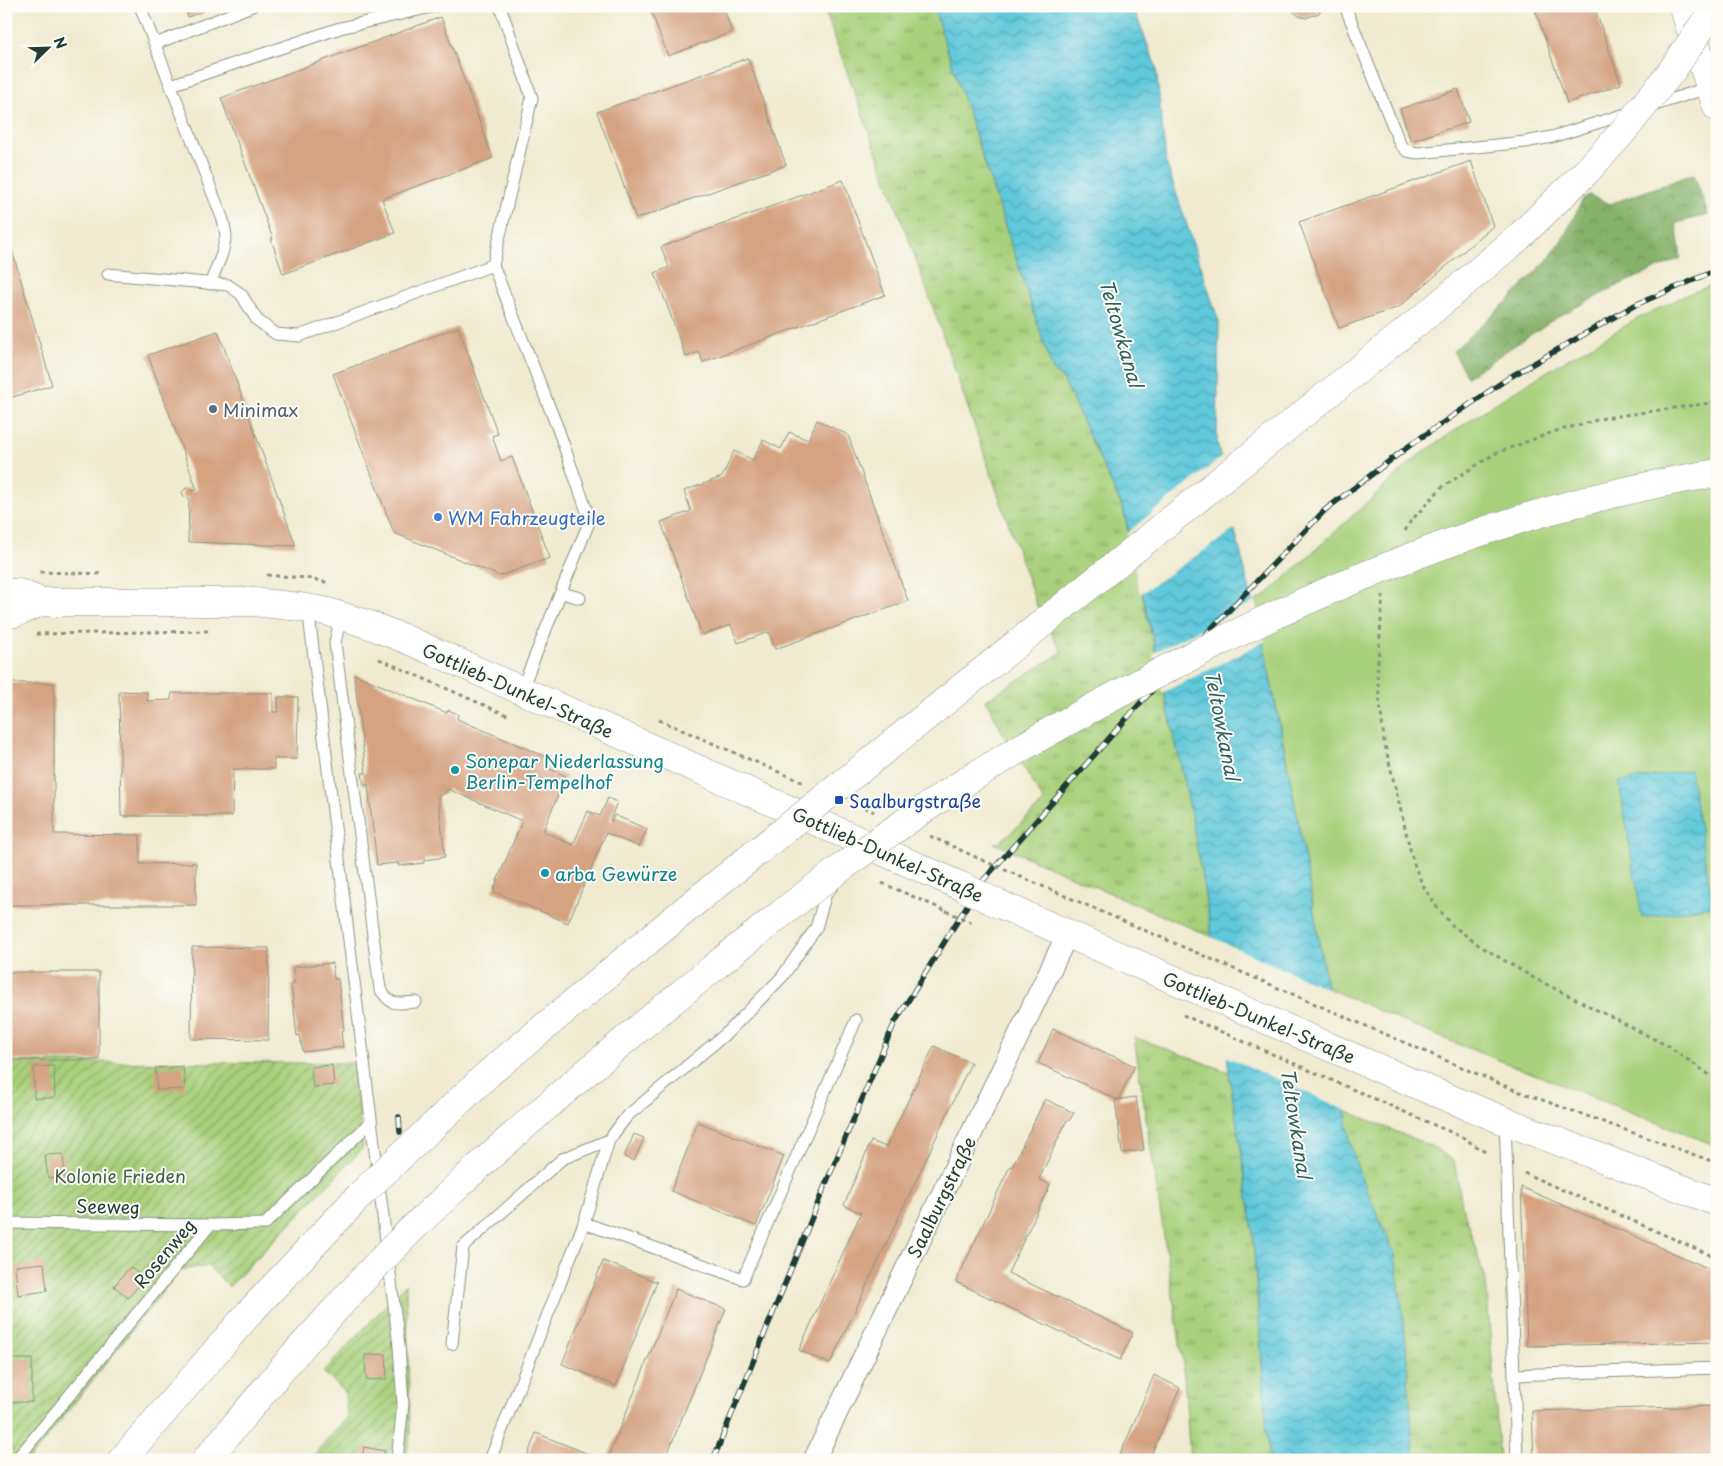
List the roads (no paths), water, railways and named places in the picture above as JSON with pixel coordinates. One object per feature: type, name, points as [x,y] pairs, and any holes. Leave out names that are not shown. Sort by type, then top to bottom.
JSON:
[{"type":"main road","points":[[1683,6],[1713,97]]},
{"type":"main road","points":[[122,1460],[249,1313],[362,1194],[490,1074],[691,905],[1436,308],[1519,237],[1587,171],[1620,135],[1670,72],[1716,6]]},
{"type":"main road","points":[[206,1460],[294,1354],[400,1240],[530,1119],[644,1024],[828,877],[906,821],[967,781],[1013,753],[1144,680],[1254,624],[1340,585],[1454,540],[1512,521],[1608,495],[1717,474]]},
{"type":"main road","name":"Gottlieb-Dunkel-Straße","points":[[6,593],[19,593],[41,602],[254,602],[308,608],[341,615],[408,640],[999,904],[1429,1090],[1504,1121],[1717,1202]]},
{"type":"main road","name":"Gottlieb-Dunkel-Straße","points":[[6,614],[16,613],[41,602]]},
{"type":"street","name":"Saalburgstraße","points":[[814,1460],[1068,933]]},
{"type":"lane","points":[[140,6],[223,220],[226,236],[222,254],[210,284]]},
{"type":"lane","points":[[155,44],[252,6]]},
{"type":"lane","points":[[171,85],[340,28],[436,6]]},
{"type":"lane","points":[[500,6],[532,98],[494,265],[558,429],[590,520],[521,691]]},
{"type":"lane","points":[[1345,6],[1400,144],[1407,151],[1418,153],[1524,142],[1552,137],[1713,97]]},
{"type":"lane","points":[[108,274],[228,285],[241,294],[257,320],[276,334],[299,336],[494,265]]},
{"type":"lane","points":[[562,593],[580,598]]},
{"type":"lane","points":[[308,608],[399,1346],[403,1404],[396,1460]]},
{"type":"lane","points":[[341,615],[335,643],[380,988],[387,999],[394,1003],[416,1002]]},
{"type":"lane","points":[[493,1457],[584,1223],[609,1140],[626,1116],[728,1032],[782,977],[816,928],[826,893],[850,869],[877,849]]},
{"type":"lane","points":[[584,1223],[742,1279],[856,1020]]},
{"type":"lane","points":[[1504,1121],[1517,1460]]},
{"type":"lane","name":"Rosenweg","points":[[16,1460],[210,1225],[265,1224],[371,1122]]},
{"type":"lane","points":[[452,1344],[463,1247],[562,1159],[609,1140]]},
{"type":"lane","name":"Seeweg","points":[[6,1223],[210,1225]]},
{"type":"lane","points":[[1514,1375],[1717,1368]]},
{"type":"water","name":"Teltowkanal","points":[[933,6],[1133,6],[1156,67],[1166,162],[1219,322],[1217,441],[1235,531],[1264,647],[1299,825],[1327,988],[1350,1142],[1358,1170],[1395,1255],[1405,1332],[1414,1460],[1269,1460],[1252,1224],[1229,1072],[1212,937],[1190,807],[1129,532],[1123,509],[1063,379],[1053,371]]},
{"type":"water","points":[[1690,770],[1713,906],[1642,918],[1619,782]]},
{"type":"railway","points":[[713,1460],[824,1188],[895,1022],[981,883],[1143,700],[1325,510],[1413,443],[1510,377],[1635,305],[1717,270]]},
{"type":"railway","points":[[399,1117],[400,1132]]},
{"type":"place","name":"Minimax","points":[[213,409]]},
{"type":"place","name":"WM Fahrzeugteile","points":[[438,517]]},
{"type":"place","name":"Sonepar Niederlassung Berlin-Tempelhof","points":[[455,770]]},
{"type":"place","name":"Saalburgstraße","points":[[839,800]]},
{"type":"place","name":"arba Gewürze","points":[[545,873]]},
{"type":"park label","name":"Kolonie Frieden","points":[[120,1175]]}]
